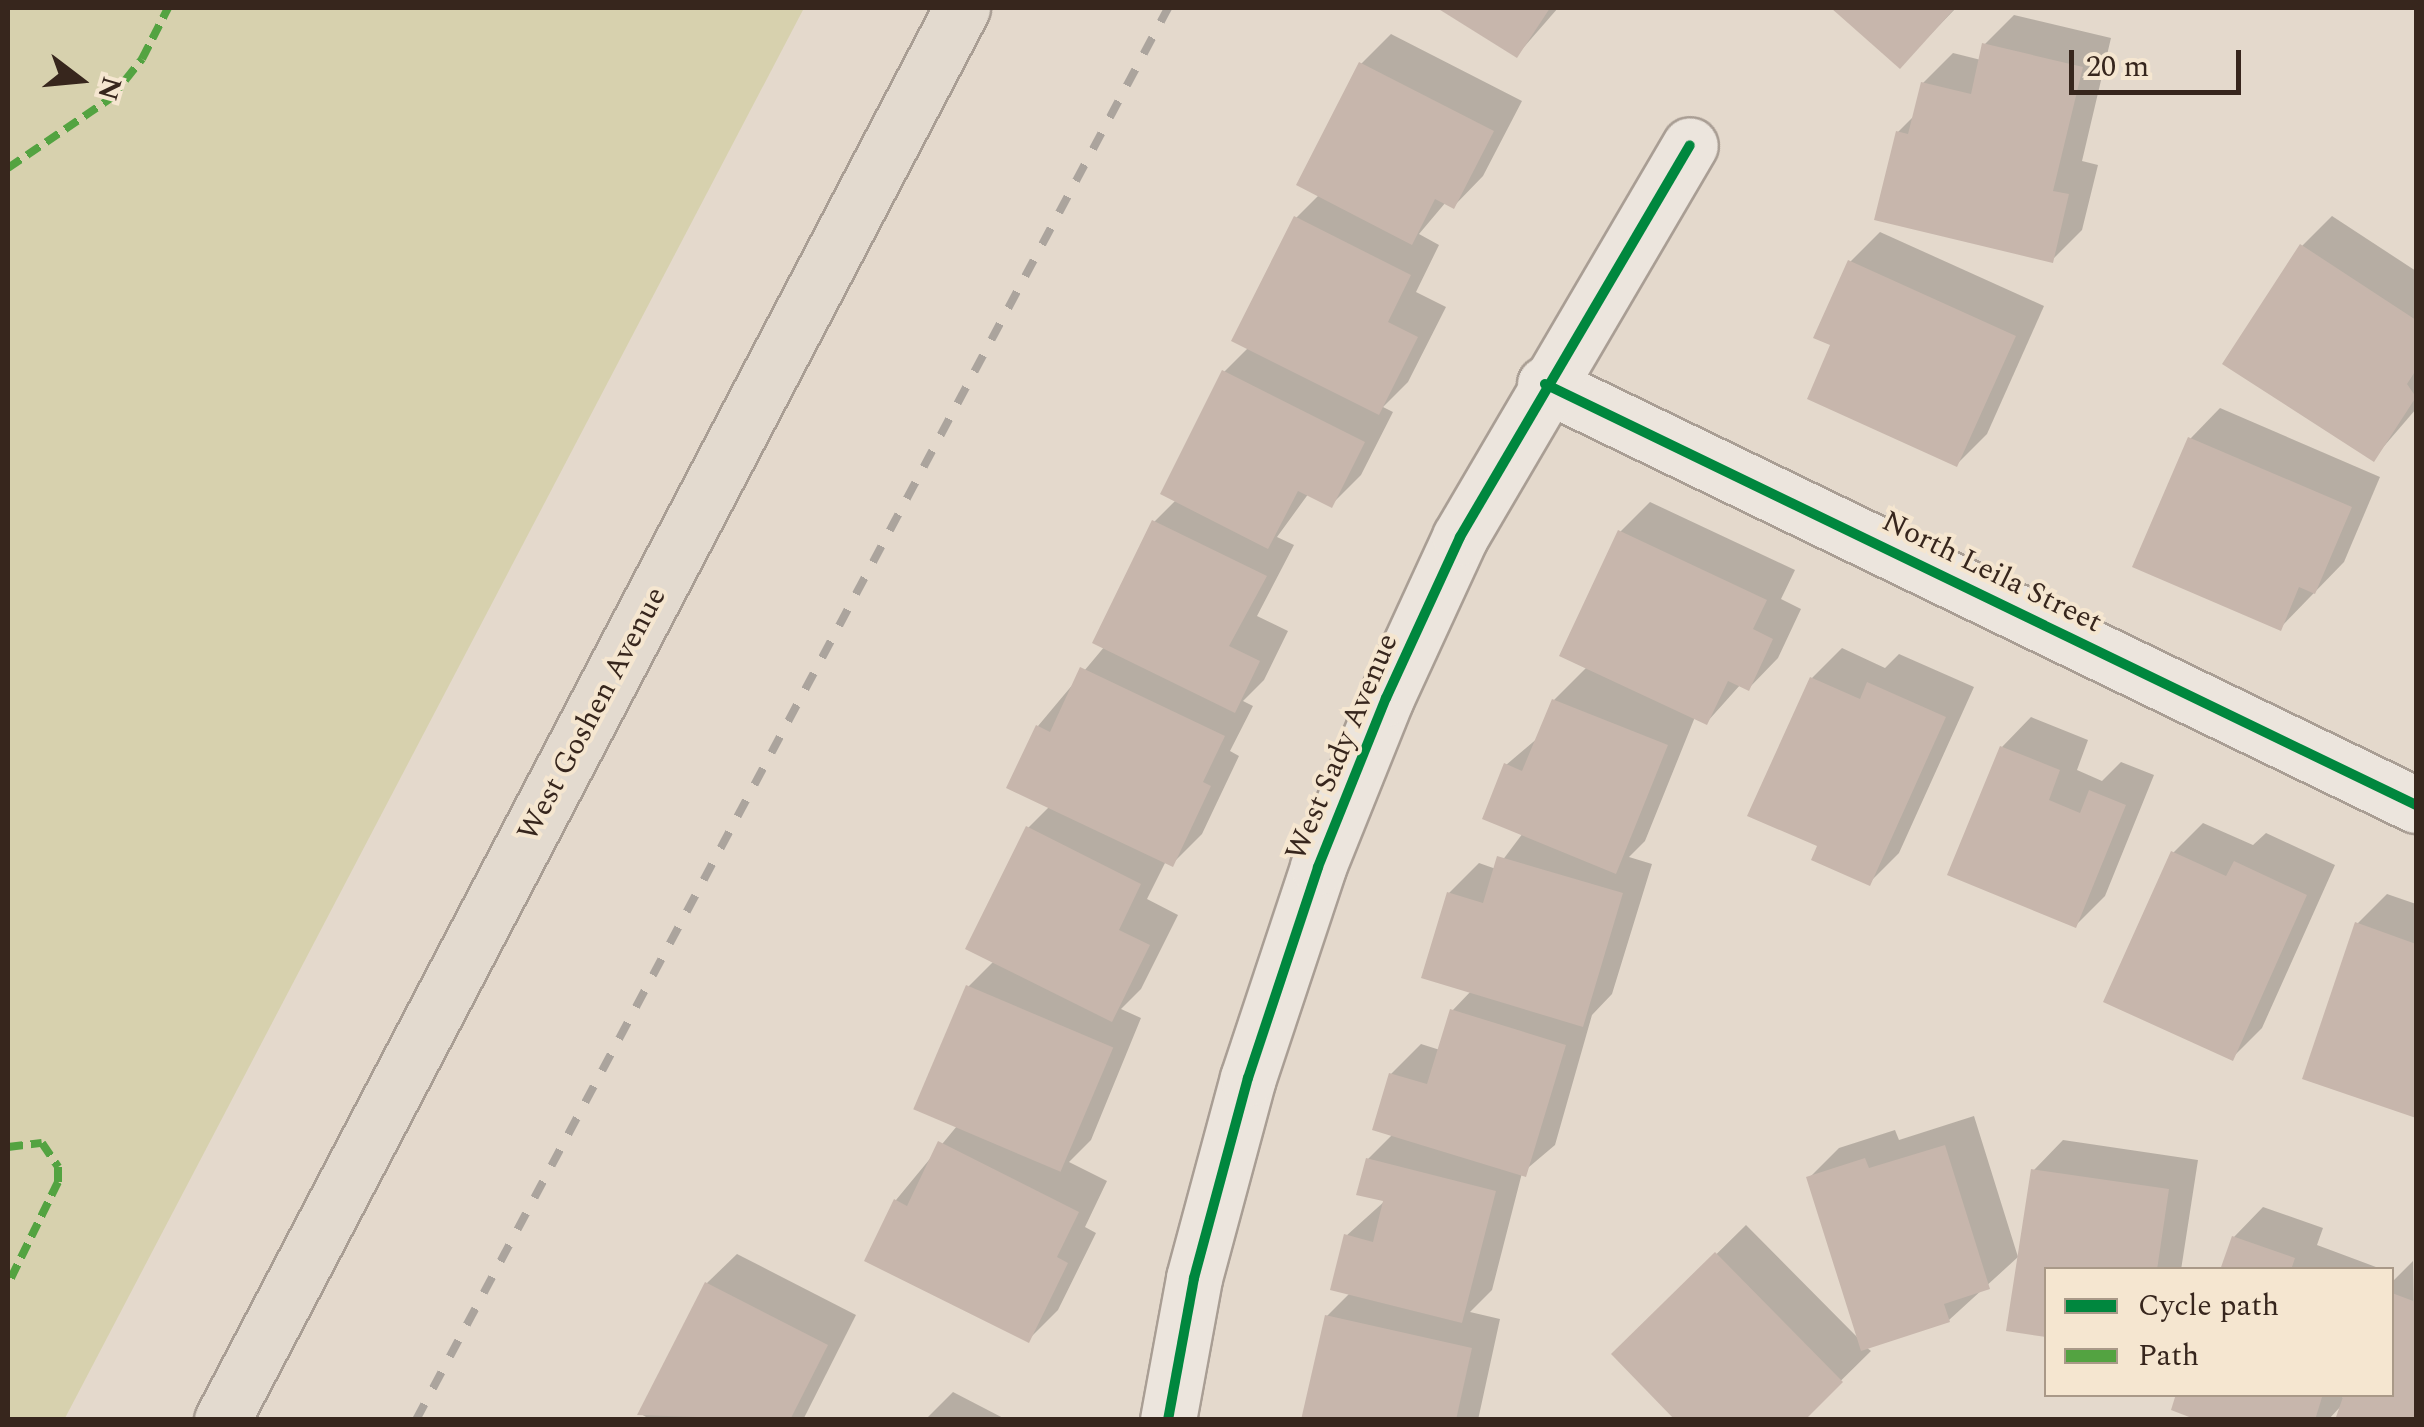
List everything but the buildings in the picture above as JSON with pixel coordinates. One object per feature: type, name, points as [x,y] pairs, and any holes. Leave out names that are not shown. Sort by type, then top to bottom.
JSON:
[{"type":"main road","name":"West Goshen Avenue","points":[[222,1420],[962,8]]},
{"type":"street","name":"West Sady Avenue","points":[[1168,1420],[1194,1278],[1248,1078],[1318,867],[1460,537],[1545,384],[1690,145]]},
{"type":"street","name":"North Leila Street","points":[[1545,384],[2416,805]]},
{"type":"shaded area","points":[[8,8],[804,8],[64,1420],[8,1419]]},
{"type":"railway","points":[[416,1420],[1168,8]]},
{"type":"marked path","points":[[8,168],[111,98],[142,59],[168,8]]},
{"type":"marked path","points":[[8,1147],[42,1143],[58,1167],[58,1182],[8,1284]]},
{"type":"cycle path","points":[[1168,1420],[1194,1278],[1248,1078],[1318,867],[1386,698],[1460,537],[1690,145]]},
{"type":"cycle path","points":[[1545,384],[2416,805]]}]
